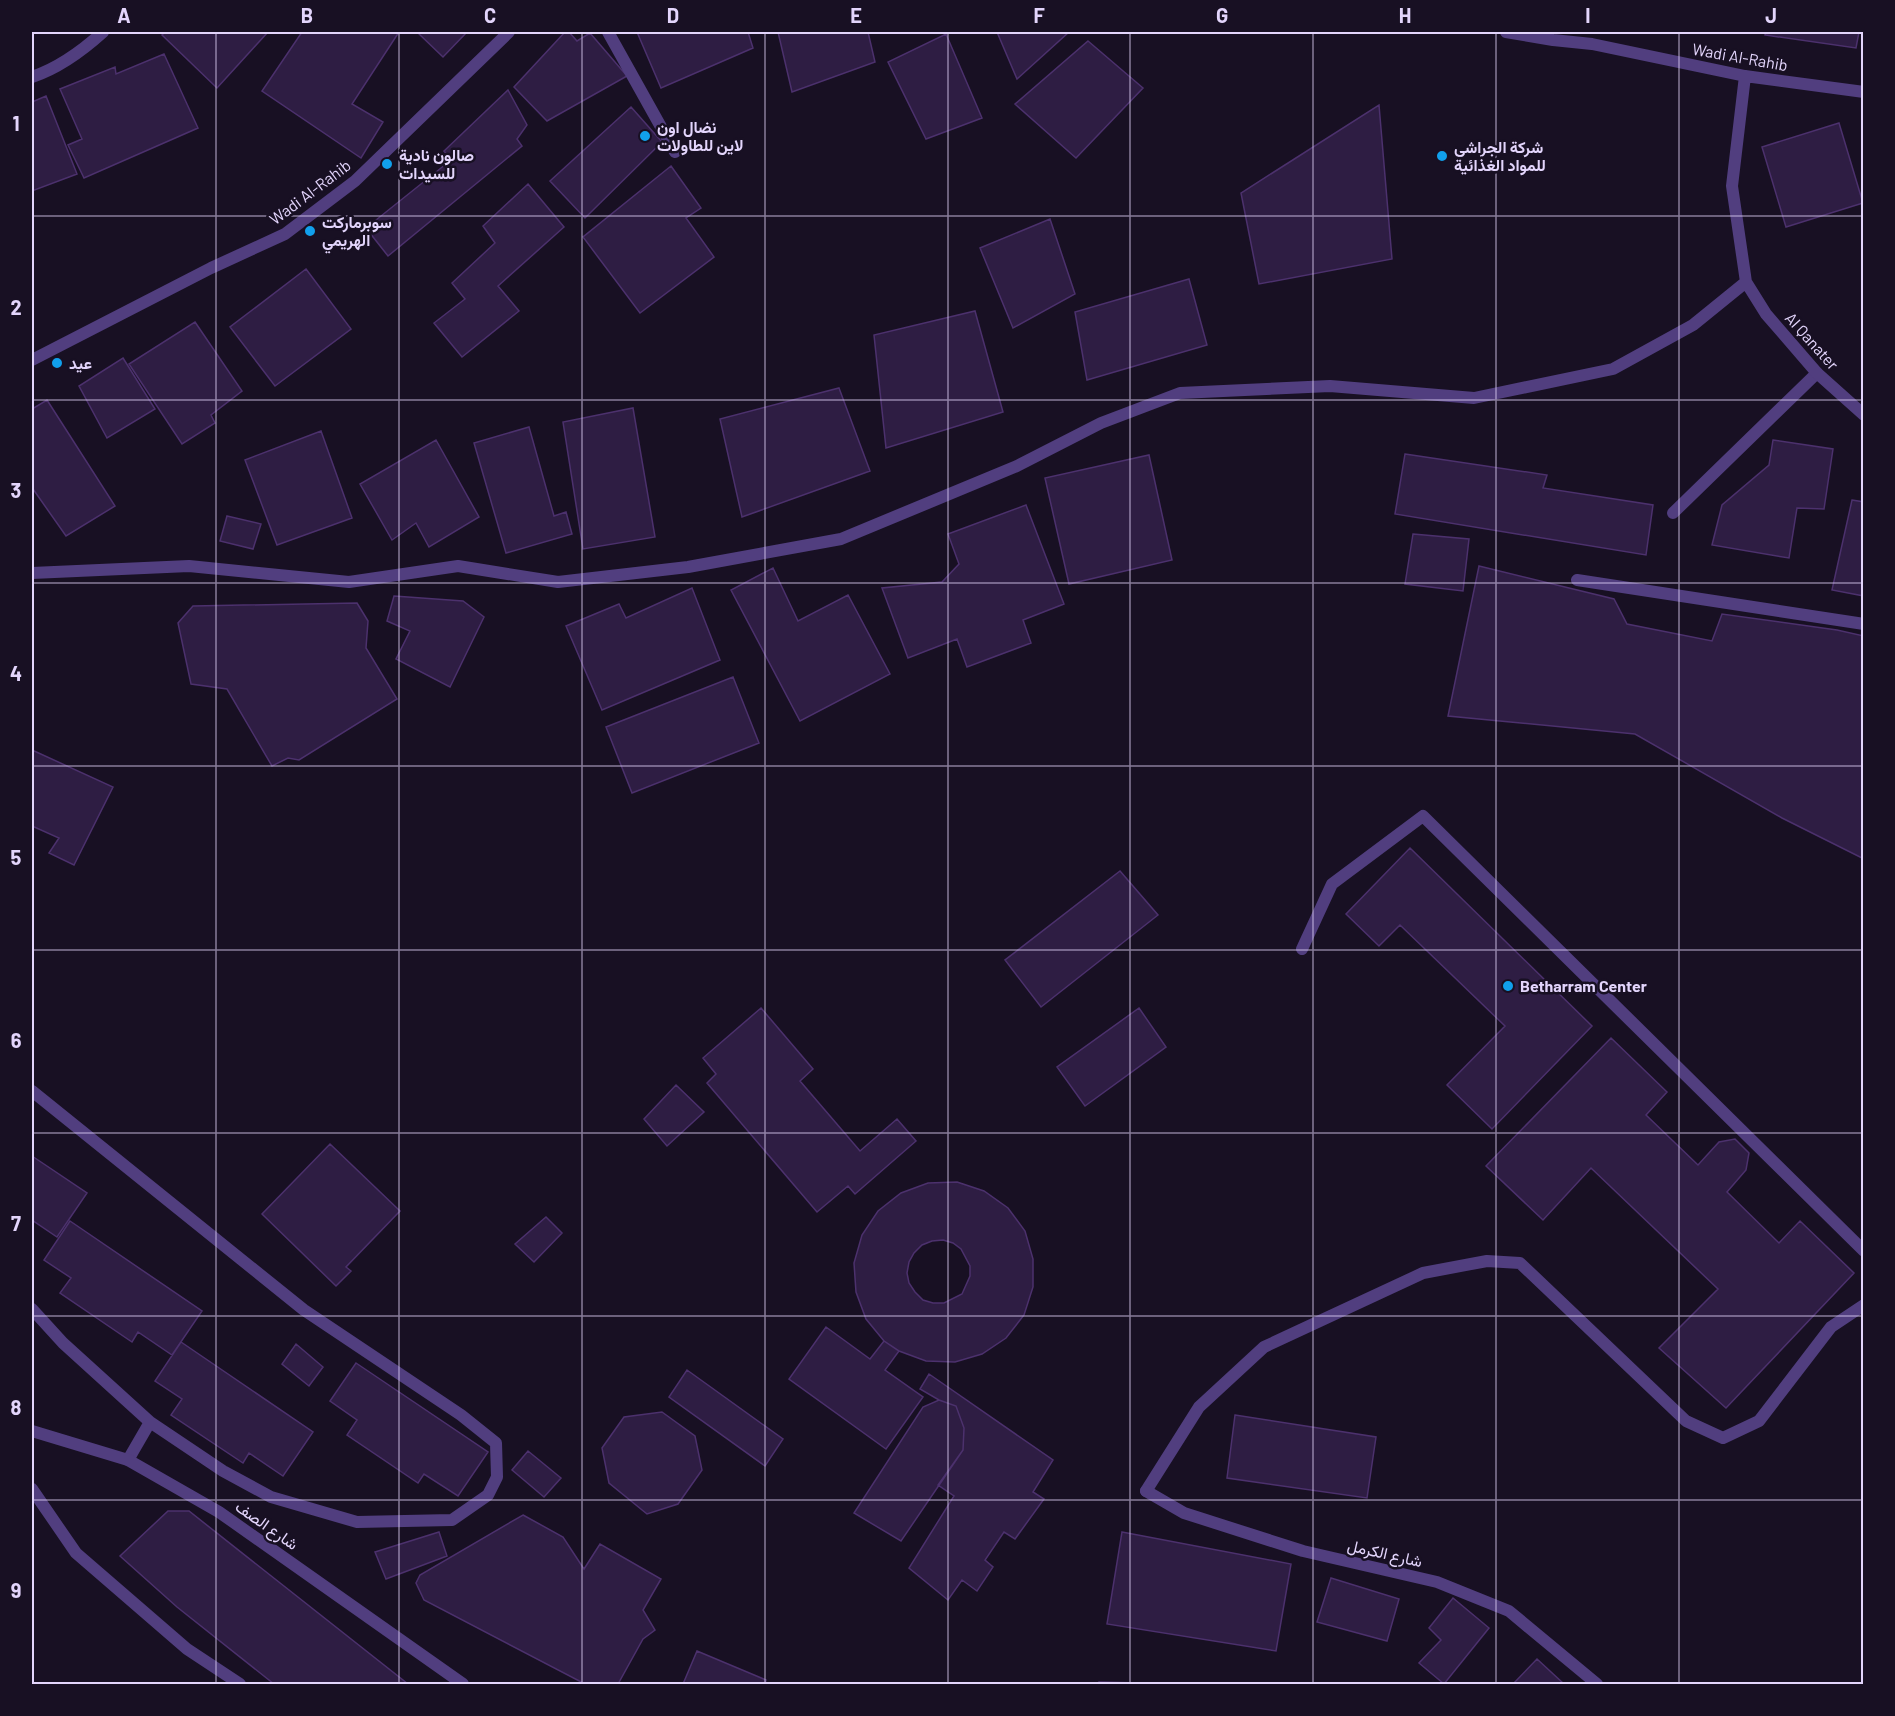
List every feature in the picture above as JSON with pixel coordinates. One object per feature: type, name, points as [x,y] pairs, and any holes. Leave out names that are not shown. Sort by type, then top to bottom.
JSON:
[{"type":"street","points":[[32,77],[45,73],[84,50],[102,32]]},
{"type":"street","name":"Wadi Al-Rahib","points":[[32,360],[211,268],[285,234],[355,182],[509,32]]},
{"type":"street","points":[[608,32],[675,152]]},
{"type":"street","name":"Wadi Al-Rahib","points":[[1506,32],[1554,36],[1745,76],[1863,92]]},
{"type":"street","points":[[32,573],[189,566],[349,582],[458,566],[558,582],[688,567],[841,539],[1017,466],[1101,423],[1180,393],[1330,386],[1474,398],[1613,369],[1693,325],[1746,282],[1732,186],[1745,76]]},
{"type":"street","name":"Al Qanater","points":[[1746,282],[1766,314],[1817,373],[1863,415]]},
{"type":"street","points":[[1673,513],[1817,373]]},
{"type":"street","points":[[1577,580],[1863,624]]},
{"type":"street","points":[[1302,949],[1332,884],[1423,816],[1863,1251]]},
{"type":"street","points":[[32,1091],[304,1311],[461,1414],[496,1443],[497,1477],[488,1495],[452,1520],[357,1522],[271,1497],[223,1471],[150,1422],[63,1343],[32,1309]]},
{"type":"street","name":"شارع الكرمل","points":[[1597,1684],[1509,1611],[1437,1582],[1303,1551],[1184,1513],[1146,1491],[1199,1407],[1264,1347],[1423,1272],[1487,1260],[1520,1263],[1686,1421],[1723,1438],[1759,1420],[1831,1327],[1863,1305]]},
{"type":"street","points":[[128,1460],[150,1422]]},
{"type":"street","name":"شارع الصف","points":[[32,1431],[128,1460],[219,1512],[463,1684]]},
{"type":"street","points":[[32,1489],[76,1554],[187,1649],[240,1684]]},
{"type":"building","points":[[165,32],[268,32],[217,88],[162,35]]},
{"type":"building","points":[[302,32],[399,32],[352,104],[383,122],[361,158],[262,91]]},
{"type":"building","points":[[417,32],[467,32],[443,57]]},
{"type":"building","points":[[565,32],[569,32],[577,41],[590,33],[627,76],[547,121],[514,87]]},
{"type":"building","points":[[637,32],[748,32],[753,48],[661,88]]},
{"type":"building","points":[[778,32],[868,32],[875,62],[792,92]]},
{"type":"building","points":[[997,32],[1069,32],[1017,79]]},
{"type":"building","points":[[1766,32],[1859,32],[1856,48],[1765,35]]},
{"type":"building","points":[[946,34],[982,118],[926,139],[888,62]]},
{"type":"building","points":[[1088,41],[1143,88],[1076,158],[1015,104]]},
{"type":"building","points":[[164,54],[198,128],[84,178],[68,145],[82,139],[60,89],[115,67],[116,74]]},
{"type":"building","points":[[508,90],[527,125],[517,139],[522,146],[388,256],[366,228],[451,160],[444,151]]},
{"type":"building","points":[[46,96],[77,174],[32,191],[32,102]]},
{"type":"building","points":[[1379,105],[1392,259],[1259,284],[1241,193]]},
{"type":"building","points":[[631,107],[662,142],[585,218],[550,181]]},
{"type":"building","points":[[1839,123],[1863,203],[1786,227],[1762,147]]},
{"type":"building","points":[[671,166],[701,208],[686,218],[714,257],[640,313],[583,237]]},
{"type":"building","points":[[528,184],[564,227],[498,286],[519,311],[462,357],[434,323],[465,299],[452,283],[495,243],[483,226]]},
{"type":"building","points":[[1050,219],[1075,294],[1013,328],[980,248]]},
{"type":"building","points":[[306,269],[351,329],[275,386],[230,327]]},
{"type":"building","points":[[1189,279],[1207,345],[1087,380],[1075,312]]},
{"type":"building","points":[[975,311],[1003,412],[886,448],[874,335]]},
{"type":"building","points":[[195,322],[242,391],[211,415],[215,423],[182,444],[129,364]]},
{"type":"building","points":[[123,358],[155,409],[107,438],[79,386]]},
{"type":"building","points":[[839,388],[870,471],[742,517],[720,419]]},
{"type":"building","points":[[47,400],[115,506],[66,536],[32,490],[32,409]]},
{"type":"building","points":[[633,408],[655,537],[583,549],[563,422]]},
{"type":"building","points":[[529,427],[554,516],[566,512],[572,534],[506,553],[474,443]]},
{"type":"building","points":[[321,431],[352,518],[277,545],[245,460]]},
{"type":"building","points":[[436,440],[479,517],[429,547],[416,523],[392,540],[360,484]]},
{"type":"building","points":[[1773,440],[1833,449],[1824,509],[1797,508],[1789,558],[1712,545],[1722,505],[1769,465]]},
{"type":"building","points":[[1405,454],[1547,475],[1543,488],[1653,505],[1646,555],[1395,514]]},
{"type":"building","points":[[1149,455],[1172,560],[1069,584],[1045,478]]},
{"type":"building","points":[[1852,500],[1864,502],[1864,596],[1832,590]]},
{"type":"building","points":[[1026,505],[1064,604],[1023,620],[1031,643],[967,667],[957,639],[908,658],[882,588],[942,582],[959,564],[948,534]]},
{"type":"building","points":[[227,516],[261,524],[253,549],[220,541]]},
{"type":"building","points":[[1413,534],[1469,539],[1463,591],[1405,584]]},
{"type":"building","points":[[1479,566],[1614,599],[1627,624],[1712,641],[1722,614],[1864,636],[1864,859],[1782,818],[1635,734],[1448,716]]},
{"type":"building","points":[[773,568],[798,621],[848,595],[890,674],[800,721],[731,590]]},
{"type":"building","points":[[692,588],[720,660],[602,710],[566,626],[619,604],[626,618]]},
{"type":"building","points":[[394,596],[463,601],[484,617],[450,687],[396,659],[410,631],[387,621]]},
{"type":"building","points":[[357,603],[368,621],[366,648],[397,699],[299,760],[288,758],[272,766],[227,689],[191,684],[178,623],[193,606]]},
{"type":"building","points":[[733,677],[759,743],[632,793],[606,727]]},
{"type":"building","points":[[32,750],[113,787],[74,865],[49,853],[59,838],[32,826]]},
{"type":"building","name":"Betharram Center","points":[[1410,848],[1592,1026],[1492,1129],[1447,1085],[1505,1026],[1400,925],[1379,946],[1346,914]]},
{"type":"building","points":[[1120,871],[1158,915],[1041,1007],[1005,960]]},
{"type":"building","points":[[761,1008],[813,1069],[800,1081],[860,1151],[897,1119],[916,1141],[855,1194],[848,1186],[817,1212],[707,1083],[716,1074],[703,1058]]},
{"type":"building","points":[[1139,1008],[1166,1047],[1085,1106],[1057,1067]]},
{"type":"building","points":[[1611,1038],[1667,1092],[1646,1115],[1698,1165],[1719,1142],[1735,1139],[1749,1153],[1746,1170],[1727,1192],[1779,1243],[1800,1221],[1854,1273],[1726,1408],[1659,1348],[1718,1289],[1591,1168],[1543,1220],[1486,1166]]},
{"type":"building","points":[[676,1085],[704,1112],[667,1146],[644,1119]]},
{"type":"building","points":[[330,1144],[400,1211],[346,1267],[351,1271],[336,1286],[262,1214]]},
{"type":"building","points":[[32,1156],[87,1193],[57,1237],[32,1220]]},
{"type":"building","points":[[957,1182],[984,1191],[1008,1208],[1025,1231],[1033,1259],[1033,1287],[1024,1315],[1006,1338],[982,1354],[955,1362],[926,1361],[899,1351],[884,1341],[866,1319],[856,1292],[854,1263],[862,1235],[878,1211],[901,1193],[928,1183]],"holes":[[[943,1240],[961,1249],[970,1266],[970,1276],[962,1294],[944,1303],[923,1300],[909,1283],[907,1273],[909,1262],[922,1245]]]},
{"type":"building","points":[[546,1217],[562,1233],[534,1262],[515,1244]]},
{"type":"building","points":[[70,1221],[202,1311],[172,1355],[138,1332],[132,1342],[60,1293],[71,1278],[44,1260]]},
{"type":"building","points":[[826,1327],[870,1359],[884,1341],[899,1351],[885,1370],[923,1397],[886,1449],[789,1379]]},
{"type":"building","points":[[181,1342],[313,1432],[283,1476],[249,1453],[243,1463],[171,1415],[182,1399],[155,1381]]},
{"type":"building","points":[[296,1344],[323,1367],[309,1386],[282,1364]]},
{"type":"building","points":[[356,1363],[488,1452],[458,1496],[424,1474],[418,1483],[347,1435],[357,1420],[330,1401]]},
{"type":"building","points":[[687,1370],[783,1439],[765,1466],[669,1397]]},
{"type":"building","points":[[929,1374],[1053,1460],[1033,1492],[1044,1499],[1015,1539],[1004,1532],[985,1560],[993,1567],[977,1591],[962,1580],[948,1600],[909,1568],[954,1496],[938,1485],[963,1450],[964,1428],[956,1406],[939,1400],[920,1389]]},
{"type":"building","points":[[939,1400],[956,1406],[964,1428],[963,1450],[901,1541],[854,1513],[923,1407]]},
{"type":"building","points":[[662,1412],[695,1436],[702,1470],[678,1504],[647,1514],[609,1483],[602,1448],[624,1417]]},
{"type":"building","points":[[1235,1415],[1376,1437],[1367,1498],[1227,1478]]},
{"type":"building","points":[[528,1451],[561,1478],[544,1497],[512,1470]]},
{"type":"building","points":[[168,1511],[189,1511],[408,1684],[274,1684],[177,1607],[120,1556]]},
{"type":"building","points":[[523,1515],[563,1537],[584,1569],[600,1544],[661,1579],[643,1610],[655,1630],[643,1639],[618,1684],[585,1684],[424,1600],[416,1583],[420,1575]]},
{"type":"building","points":[[439,1532],[447,1556],[386,1579],[375,1552]]},
{"type":"building","points":[[1122,1532],[1291,1564],[1276,1651],[1107,1624]]},
{"type":"building","points":[[1331,1578],[1399,1599],[1387,1641],[1317,1622]]},
{"type":"building","points":[[1453,1598],[1489,1628],[1444,1684],[1419,1663],[1441,1640],[1429,1628]]},
{"type":"building","points":[[697,1651],[766,1680],[765,1684],[683,1684]]},
{"type":"building","points":[[1537,1659],[1564,1684],[1513,1684]]},
{"type":"building","points":[[1099,1682],[1182,1684],[1099,1684]]},
{"type":"place","name":"نضال اون لاين للطاولات","points":[[645,136]]},
{"type":"place","name":"شركة الجراشي للمواد الغذائية","points":[[1442,156]]},
{"type":"place","name":"صالون نادية للسيدات","points":[[387,164]]},
{"type":"place","name":"سوبرماركت الهريمي","points":[[310,231]]},
{"type":"place","name":"عيد","points":[[57,363]]},
{"type":"place","name":"Betharram Center","points":[[1508,986]]}]
